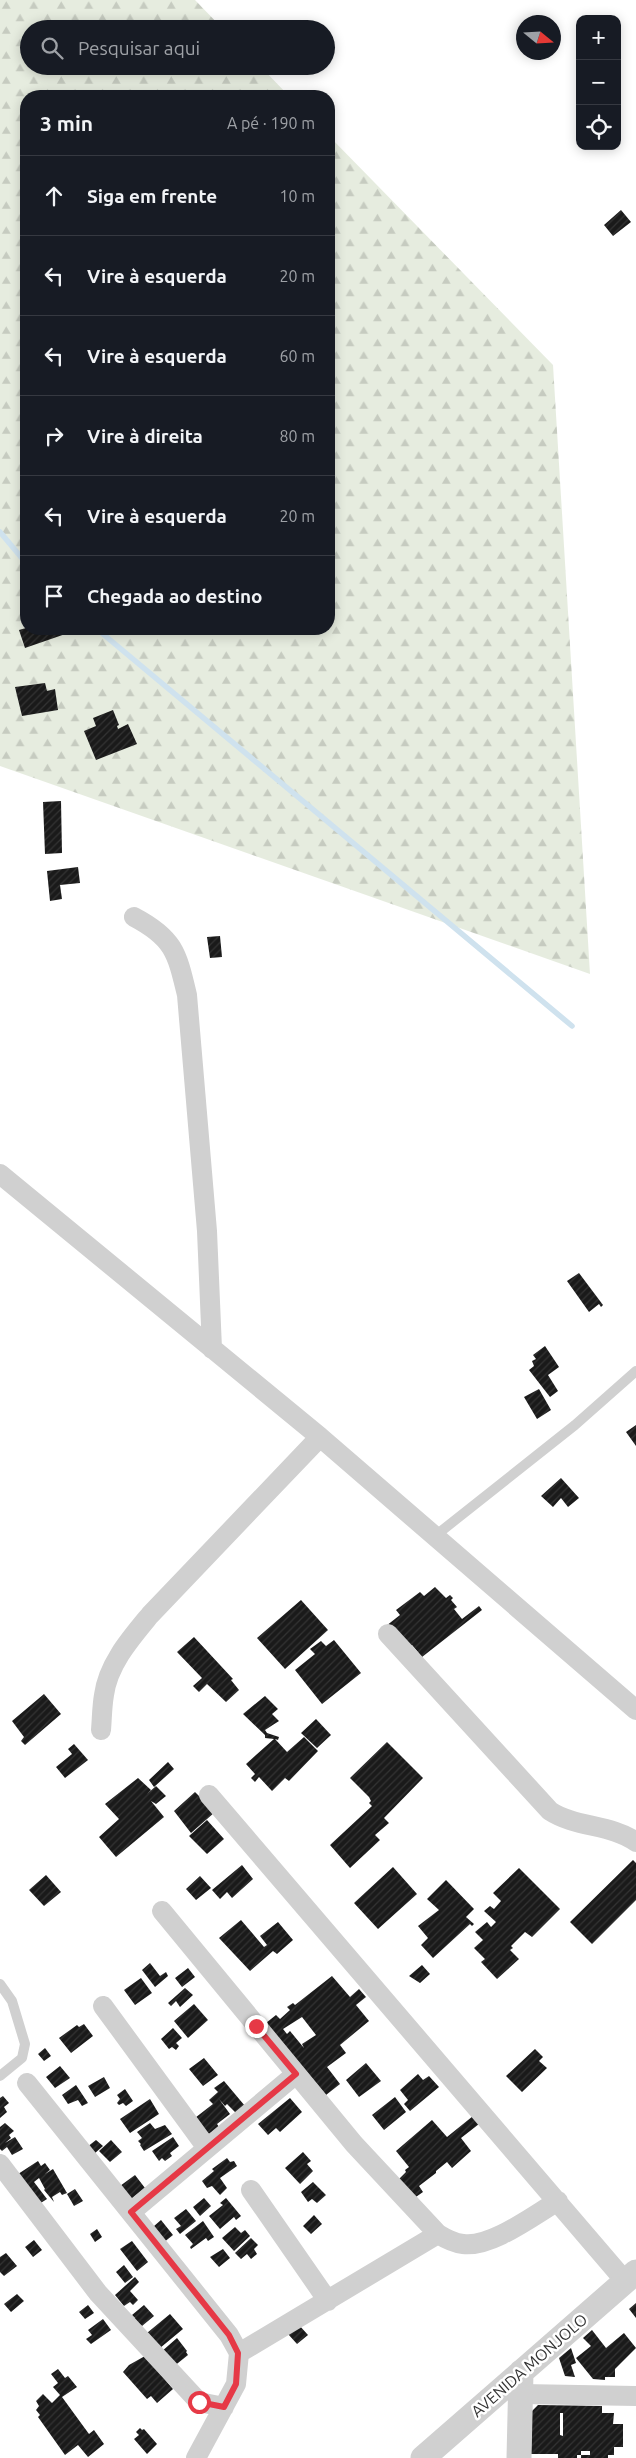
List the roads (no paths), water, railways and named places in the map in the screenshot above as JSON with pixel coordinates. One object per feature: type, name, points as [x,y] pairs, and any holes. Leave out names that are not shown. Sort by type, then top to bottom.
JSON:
[{"type":"street","points":[[134,917],[155,928],[167,940],[180,963],[187,995],[208,1231],[212,1349]]},
{"type":"street","points":[[0,1174],[320,1437],[636,1710]]},
{"type":"street","points":[[101,1730],[104,1694],[111,1670],[129,1641],[150,1615],[320,1437]]},
{"type":"street","points":[[388,1634],[550,1812],[561,1818],[626,1836],[636,1842]]},
{"type":"street","points":[[209,1795],[558,2201],[631,2277]]},
{"type":"street","points":[[162,1911],[354,2144],[438,2234],[453,2242],[466,2245],[484,2241],[498,2237],[558,2201]]},
{"type":"street","points":[[103,2006],[207,2148]]},
{"type":"street","points":[[131,2212],[296,2074]]},
{"type":"street","points":[[27,2083],[229,2335],[238,2353],[236,2384],[196,2458]]},
{"type":"street","points":[[0,2164],[98,2293],[199,2402],[224,2407]]},
{"type":"street","points":[[251,2190],[328,2301]]},
{"type":"street","points":[[238,2353],[438,2234]]},
{"type":"street","name":"AVENIDA MONJOLO","points":[[423,2458],[521,2383],[631,2277]]},
{"type":"street","points":[[519,2458],[521,2383],[636,2396]]},
{"type":"lane","points":[[435,1536],[575,1425],[636,1371]]},
{"type":"lane","points":[[0,1984],[12,2001],[25,2044],[22,2058],[0,2076]]},
{"type":"waterway","points":[[0,532],[20,556]]},
{"type":"waterway","points":[[104,635],[572,1026]]}]
